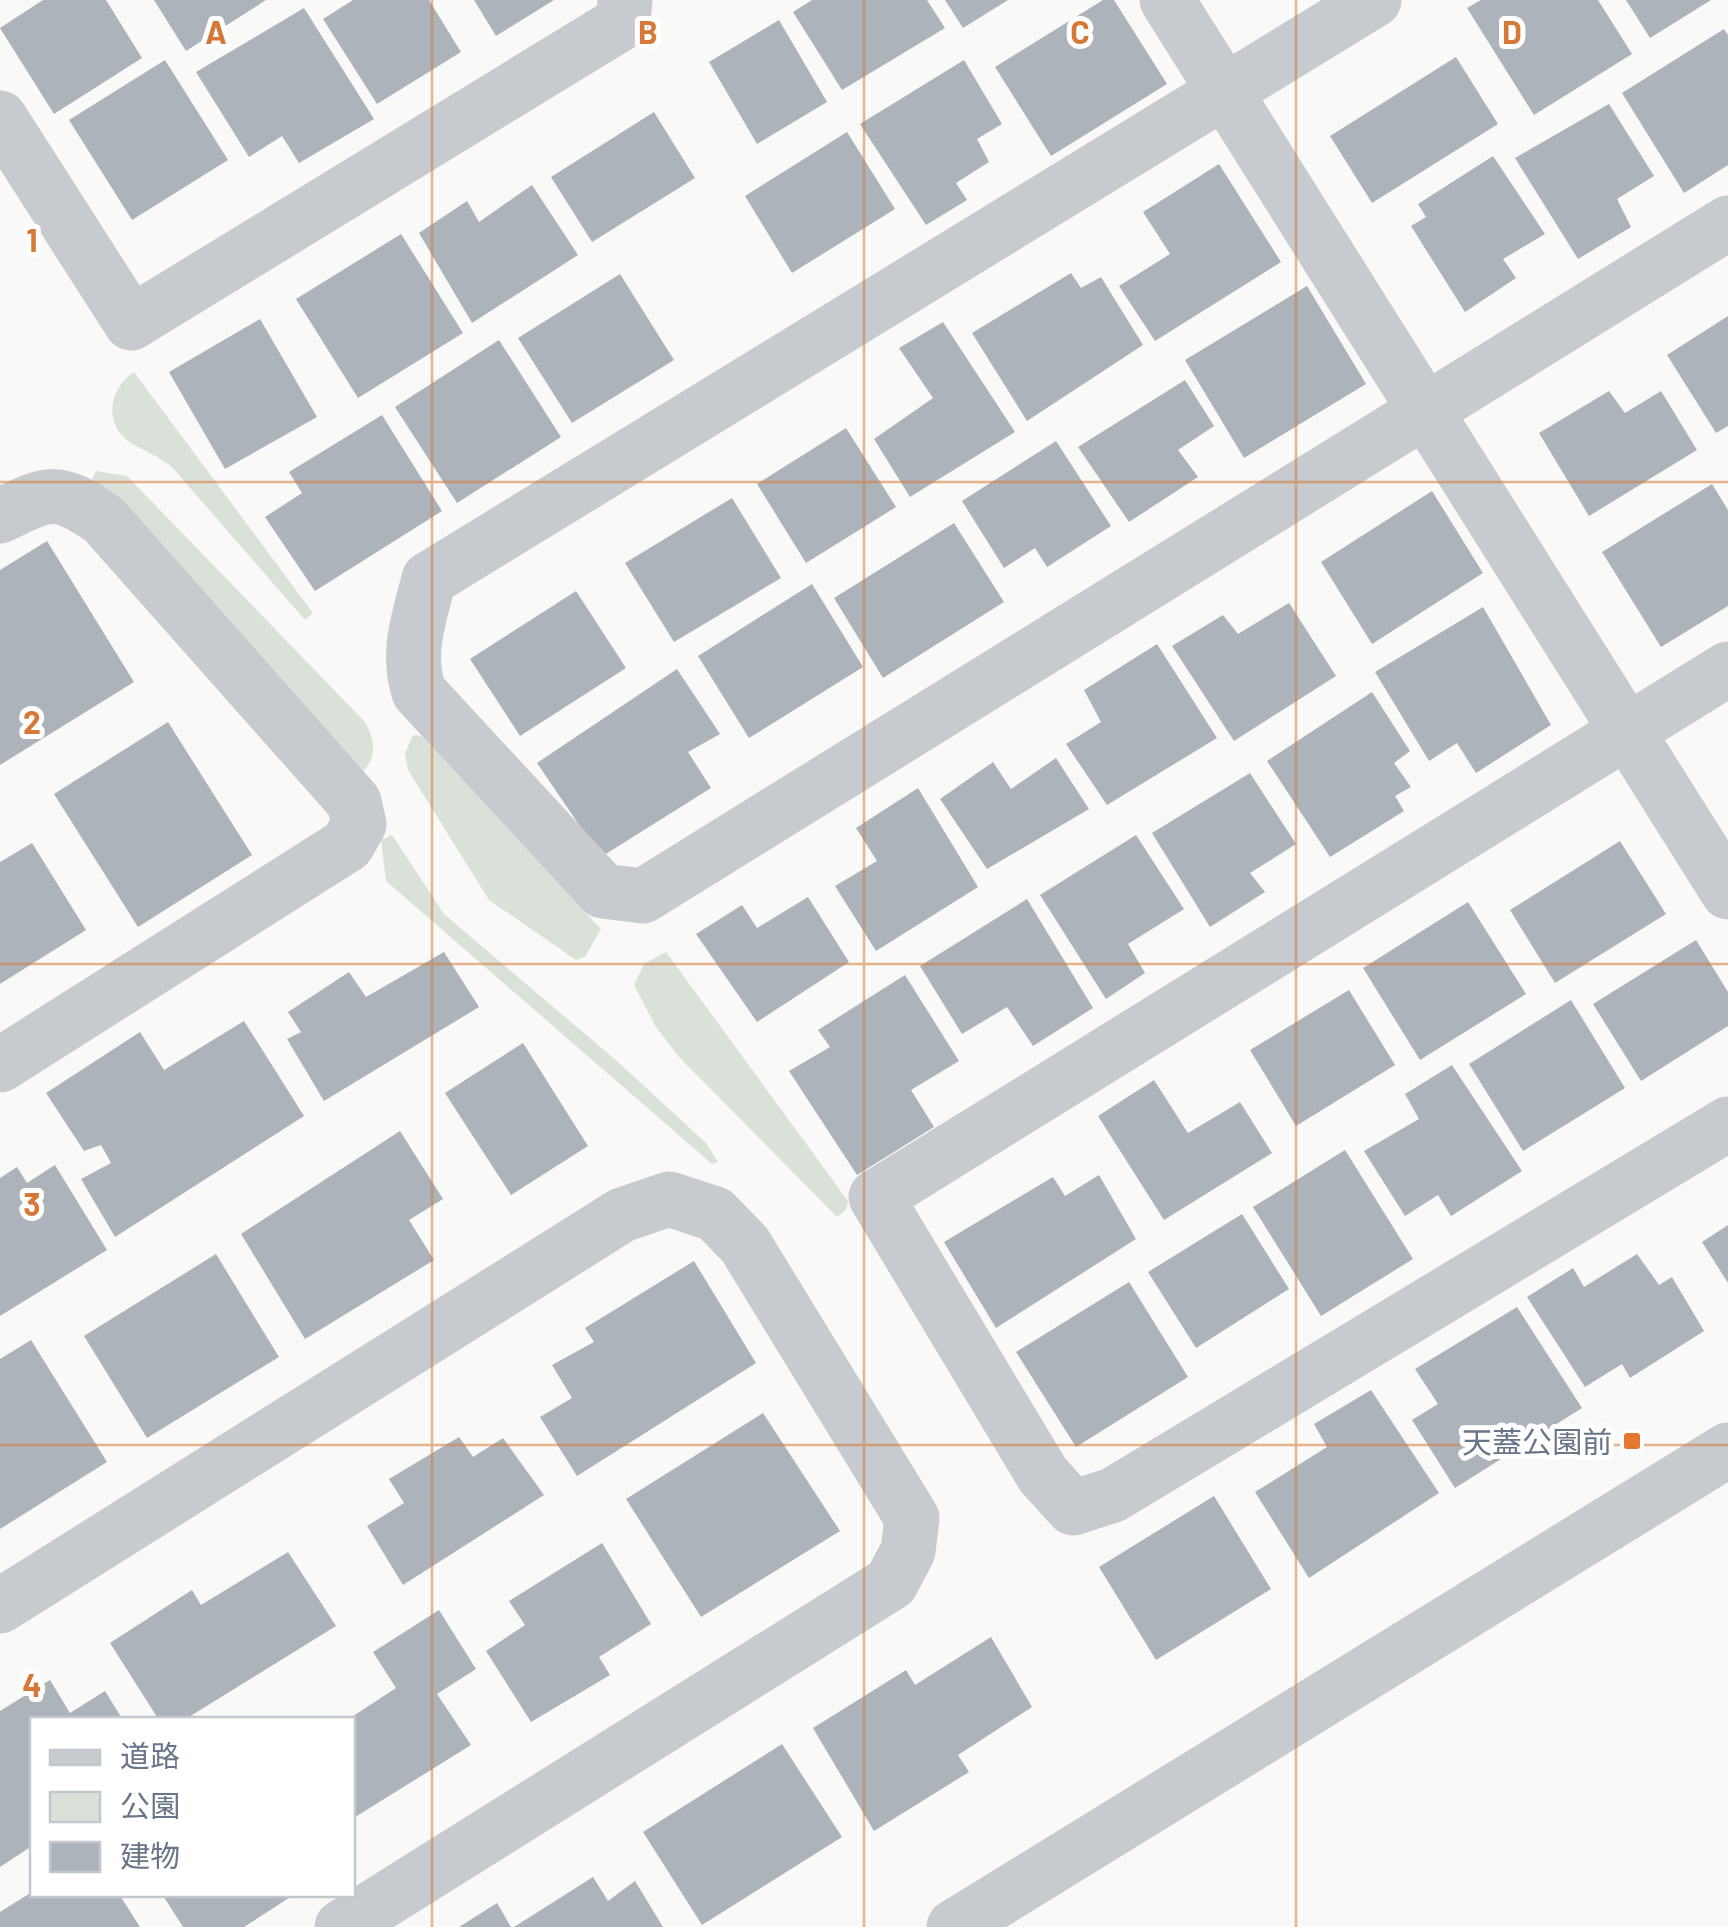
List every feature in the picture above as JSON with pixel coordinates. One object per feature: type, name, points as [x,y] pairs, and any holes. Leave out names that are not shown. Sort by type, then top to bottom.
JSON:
[{"type":"street","points":[[0,118],[131,324],[624,22],[625,0]]},
{"type":"street","points":[[1168,0],[1728,892]]},
{"type":"street","points":[[1374,0],[429,580],[414,634],[412,671],[419,692],[603,891],[644,896],[1728,223]]},
{"type":"street","points":[[0,516],[40,496],[72,498],[104,520],[354,802],[359,824],[348,844],[0,1065]]},
{"type":"street","points":[[1728,669],[876,1196],[1043,1474],[1073,1508],[1113,1495],[1728,1124]]},
{"type":"street","points":[[0,1606],[622,1215],[669,1199],[715,1214],[745,1245],[912,1518],[908,1551],[900,1567],[891,1583],[863,1602],[342,1927]]},
{"type":"street","points":[[954,1927],[1728,1450]]},
{"type":"green space","points":[[134,372],[313,613],[305,620],[171,466],[120,433],[113,415],[115,395]]},
{"type":"green space","points":[[96,471],[127,476],[365,722],[373,752],[363,772],[356,778],[95,487],[92,479]]},
{"type":"green space","points":[[413,735],[422,736],[601,929],[585,957],[576,960],[489,900],[408,770],[405,753]]},
{"type":"green space","points":[[392,835],[444,914],[618,1062],[706,1143],[718,1162],[712,1164],[386,881],[381,840]]},
{"type":"green space","points":[[666,952],[848,1201],[846,1210],[837,1217],[679,1057],[656,1027],[634,985],[644,964]]},
{"type":"building","points":[[43,0],[106,0],[142,58],[54,114],[0,28]]},
{"type":"building","points":[[154,0],[266,0],[186,51]]},
{"type":"building","points":[[353,0],[429,0],[461,52],[377,104],[323,19]]},
{"type":"building","points":[[474,0],[554,0],[496,36]]},
{"type":"building","points":[[812,0],[927,0],[945,28],[842,90],[793,12]]},
{"type":"building","points":[[945,0],[1008,0],[963,28]]},
{"type":"building","points":[[1103,0],[1114,0],[1167,84],[1051,156],[995,67]]},
{"type":"building","points":[[1481,0],[1598,0],[1632,54],[1534,115],[1467,8]]},
{"type":"building","points":[[1626,0],[1711,0],[1650,38]]},
{"type":"building","points":[[304,8],[374,119],[299,163],[282,136],[249,157],[196,72]]},
{"type":"building","points":[[779,20],[827,102],[757,144],[709,62]]},
{"type":"building","points":[[1724,29],[1728,35],[1728,165],[1684,193],[1622,93]]},
{"type":"building","points":[[1456,57],[1498,124],[1372,203],[1330,136]]},
{"type":"building","points":[[165,60],[228,160],[132,220],[69,120]]},
{"type":"building","points":[[964,60],[1002,124],[977,139],[989,162],[956,183],[967,200],[926,225],[860,124]]},
{"type":"building","points":[[1609,104],[1654,176],[1617,199],[1631,227],[1578,259],[1515,158]]},
{"type":"building","points":[[654,112],[695,178],[592,242],[551,177]]},
{"type":"building","points":[[847,132],[895,209],[792,273],[745,196]]},
{"type":"building","points":[[1493,156],[1545,234],[1503,259],[1516,278],[1465,312],[1411,226],[1426,217],[1418,204]]},
{"type":"building","points":[[1219,164],[1281,262],[1155,341],[1119,286],[1170,254],[1143,212]]},
{"type":"building","points":[[532,185],[578,255],[472,323],[419,233],[467,201],[479,222]]},
{"type":"building","points":[[401,234],[463,333],[358,398],[296,299]]},
{"type":"building","points":[[1071,273],[1081,288],[1101,277],[1143,345],[1027,421],[972,333]]},
{"type":"building","points":[[620,274],[674,360],[572,423],[518,338]]},
{"type":"building","points":[[1307,286],[1366,384],[1244,458],[1185,360]]},
{"type":"building","points":[[1728,316],[1728,426],[1716,433],[1667,355]]},
{"type":"building","points":[[260,319],[317,417],[225,469],[169,372]]},
{"type":"building","points":[[943,322],[1015,432],[910,497],[874,439],[933,398],[899,348]]},
{"type":"building","points":[[499,340],[561,437],[457,503],[395,407]]},
{"type":"building","points":[[1185,380],[1214,426],[1178,450],[1198,477],[1129,522],[1078,447]]},
{"type":"building","points":[[1609,391],[1625,413],[1661,391],[1697,450],[1589,516],[1539,433]]},
{"type":"building","points":[[382,415],[442,511],[315,591],[265,517],[302,493],[289,472]]},
{"type":"building","points":[[846,428],[896,507],[806,563],[757,484]]},
{"type":"building","points":[[1056,441],[1111,526],[1047,567],[1035,548],[1004,568],[962,501]]},
{"type":"building","points":[[1712,484],[1728,510],[1728,606],[1661,647],[1602,552]]},
{"type":"building","points":[[1432,491],[1483,573],[1372,644],[1321,562]]},
{"type":"building","points":[[732,498],[781,578],[674,642],[625,563]]},
{"type":"building","points":[[954,523],[1004,602],[883,678],[834,598]]},
{"type":"building","points":[[47,541],[134,682],[0,765],[0,570]]},
{"type":"building","points":[[812,584],[863,667],[749,738],[698,656]]},
{"type":"building","points":[[576,591],[626,668],[520,736],[470,659]]},
{"type":"building","points":[[1289,603],[1336,676],[1234,741],[1172,646],[1223,615],[1238,634]]},
{"type":"building","points":[[1483,607],[1551,725],[1476,773],[1457,743],[1429,761],[1375,672]]},
{"type":"building","points":[[1157,644],[1217,738],[1107,805],[1066,744],[1101,722],[1084,690]]},
{"type":"building","points":[[677,669],[720,734],[688,752],[711,788],[601,857],[537,763]]},
{"type":"building","points":[[1372,692],[1410,751],[1394,763],[1411,787],[1395,796],[1404,811],[1330,857],[1267,761]]},
{"type":"building","points":[[168,722],[252,855],[138,927],[54,794]]},
{"type":"building","points":[[1056,758],[1089,809],[987,869],[940,799],[993,762],[1011,789]]},
{"type":"building","points":[[1250,773],[1296,844],[1250,873],[1265,892],[1210,927],[1152,833]]},
{"type":"building","points":[[918,788],[978,887],[876,951],[835,886],[877,861],[856,828]]},
{"type":"building","points":[[1136,835],[1184,909],[1128,944],[1145,973],[1106,999],[1040,895]]},
{"type":"building","points":[[1620,841],[1666,914],[1555,983],[1510,910]]},
{"type":"building","points":[[32,843],[86,930],[0,984],[0,862]]},
{"type":"building","points":[[808,897],[849,962],[757,1022],[696,934],[742,905],[757,928]]},
{"type":"building","points":[[1027,899],[1093,1008],[1033,1046],[1007,1007],[962,1034],[920,966]]},
{"type":"building","points":[[1468,902],[1526,994],[1420,1060],[1363,968]]},
{"type":"building","points":[[1696,940],[1728,992],[1728,1026],[1641,1081],[1593,1004]]},
{"type":"building","points":[[444,952],[479,1007],[324,1101],[287,1039],[301,1032],[288,1012],[349,972],[366,997]]},
{"type":"building","points":[[905,975],[959,1061],[911,1090],[934,1127],[857,1175],[789,1071],[830,1047],[818,1030]]},
{"type":"building","points":[[1349,990],[1395,1065],[1296,1126],[1250,1050]]},
{"type":"building","points":[[1571,1000],[1625,1088],[1523,1151],[1469,1064]]},
{"type":"building","points":[[244,1021],[304,1116],[115,1237],[81,1179],[111,1163],[101,1145],[84,1151],[46,1093],[140,1032],[164,1070]]},
{"type":"building","points":[[523,1043],[588,1146],[511,1195],[445,1093]]},
{"type":"building","points":[[1452,1065],[1522,1171],[1451,1216],[1438,1195],[1405,1216],[1364,1151],[1419,1119],[1405,1094]]},
{"type":"building","points":[[1154,1080],[1188,1133],[1240,1102],[1272,1153],[1164,1220],[1098,1116]]},
{"type":"building","points":[[400,1131],[443,1199],[409,1220],[434,1260],[305,1339],[241,1234]]},
{"type":"building","points":[[1345,1150],[1413,1259],[1321,1316],[1253,1207]]},
{"type":"building","points":[[55,1165],[107,1250],[0,1316],[0,1178],[17,1167],[27,1183]]},
{"type":"building","points":[[1099,1175],[1136,1239],[996,1328],[944,1242],[1053,1177],[1065,1196]]},
{"type":"building","points":[[1242,1214],[1289,1289],[1196,1348],[1148,1272]]},
{"type":"building","points":[[1728,1225],[1728,1283],[1702,1242]]},
{"type":"building","points":[[216,1254],[279,1357],[147,1438],[84,1336]]},
{"type":"building","points":[[1637,1254],[1659,1285],[1672,1277],[1704,1331],[1630,1378],[1622,1364],[1585,1387],[1527,1297],[1573,1268],[1584,1287]]},
{"type":"building","points":[[694,1261],[756,1363],[577,1476],[540,1417],[572,1398],[552,1365],[594,1342],[585,1328]]},
{"type":"building","points":[[1129,1282],[1188,1377],[1076,1447],[1016,1352]]},
{"type":"building","points":[[1517,1307],[1582,1408],[1455,1488],[1412,1420],[1438,1404],[1415,1369]]},
{"type":"building","points":[[31,1340],[107,1462],[0,1529],[0,1359]]},
{"type":"building","points":[[1371,1390],[1439,1493],[1309,1578],[1255,1492],[1327,1447],[1314,1424]]},
{"type":"building","points":[[763,1413],[840,1531],[701,1617],[626,1499]]},
{"type":"building","points":[[459,1437],[473,1457],[503,1438],[544,1495],[403,1585],[367,1526],[404,1503],[389,1479]]},
{"type":"building","points":[[1214,1496],[1271,1589],[1156,1660],[1099,1567]]},
{"type":"building","points":[[602,1543],[651,1624],[599,1657],[610,1675],[531,1722],[486,1651],[525,1625],[509,1601]]},
{"type":"building","points":[[288,1552],[336,1626],[189,1717],[157,1717],[110,1643],[192,1590],[201,1605]]},
{"type":"building","points":[[439,1610],[476,1669],[437,1694],[471,1745],[355,1817],[355,1717],[352,1717],[396,1688],[373,1652]]},
{"type":"building","points":[[991,1637],[1032,1707],[958,1755],[969,1772],[874,1831],[813,1728],[906,1670],[915,1685]]},
{"type":"building","points":[[50,1680],[70,1713],[105,1691],[121,1717],[30,1717],[30,1847],[0,1867],[0,1711]]},
{"type":"building","points":[[782,1744],[842,1837],[702,1925],[643,1832]]},
{"type":"building","points":[[593,1877],[608,1901],[635,1881],[663,1927],[514,1927]]},
{"type":"building","points":[[30,1893],[30,1897],[121,1897],[140,1927],[0,1927],[0,1912]]},
{"type":"building","points":[[164,1897],[290,1897],[244,1927],[183,1927]]},
{"type":"building","points":[[497,1903],[511,1927],[459,1927]]},
{"type":"place","name":"天蓋公園前","points":[[1632,1441]]}]
